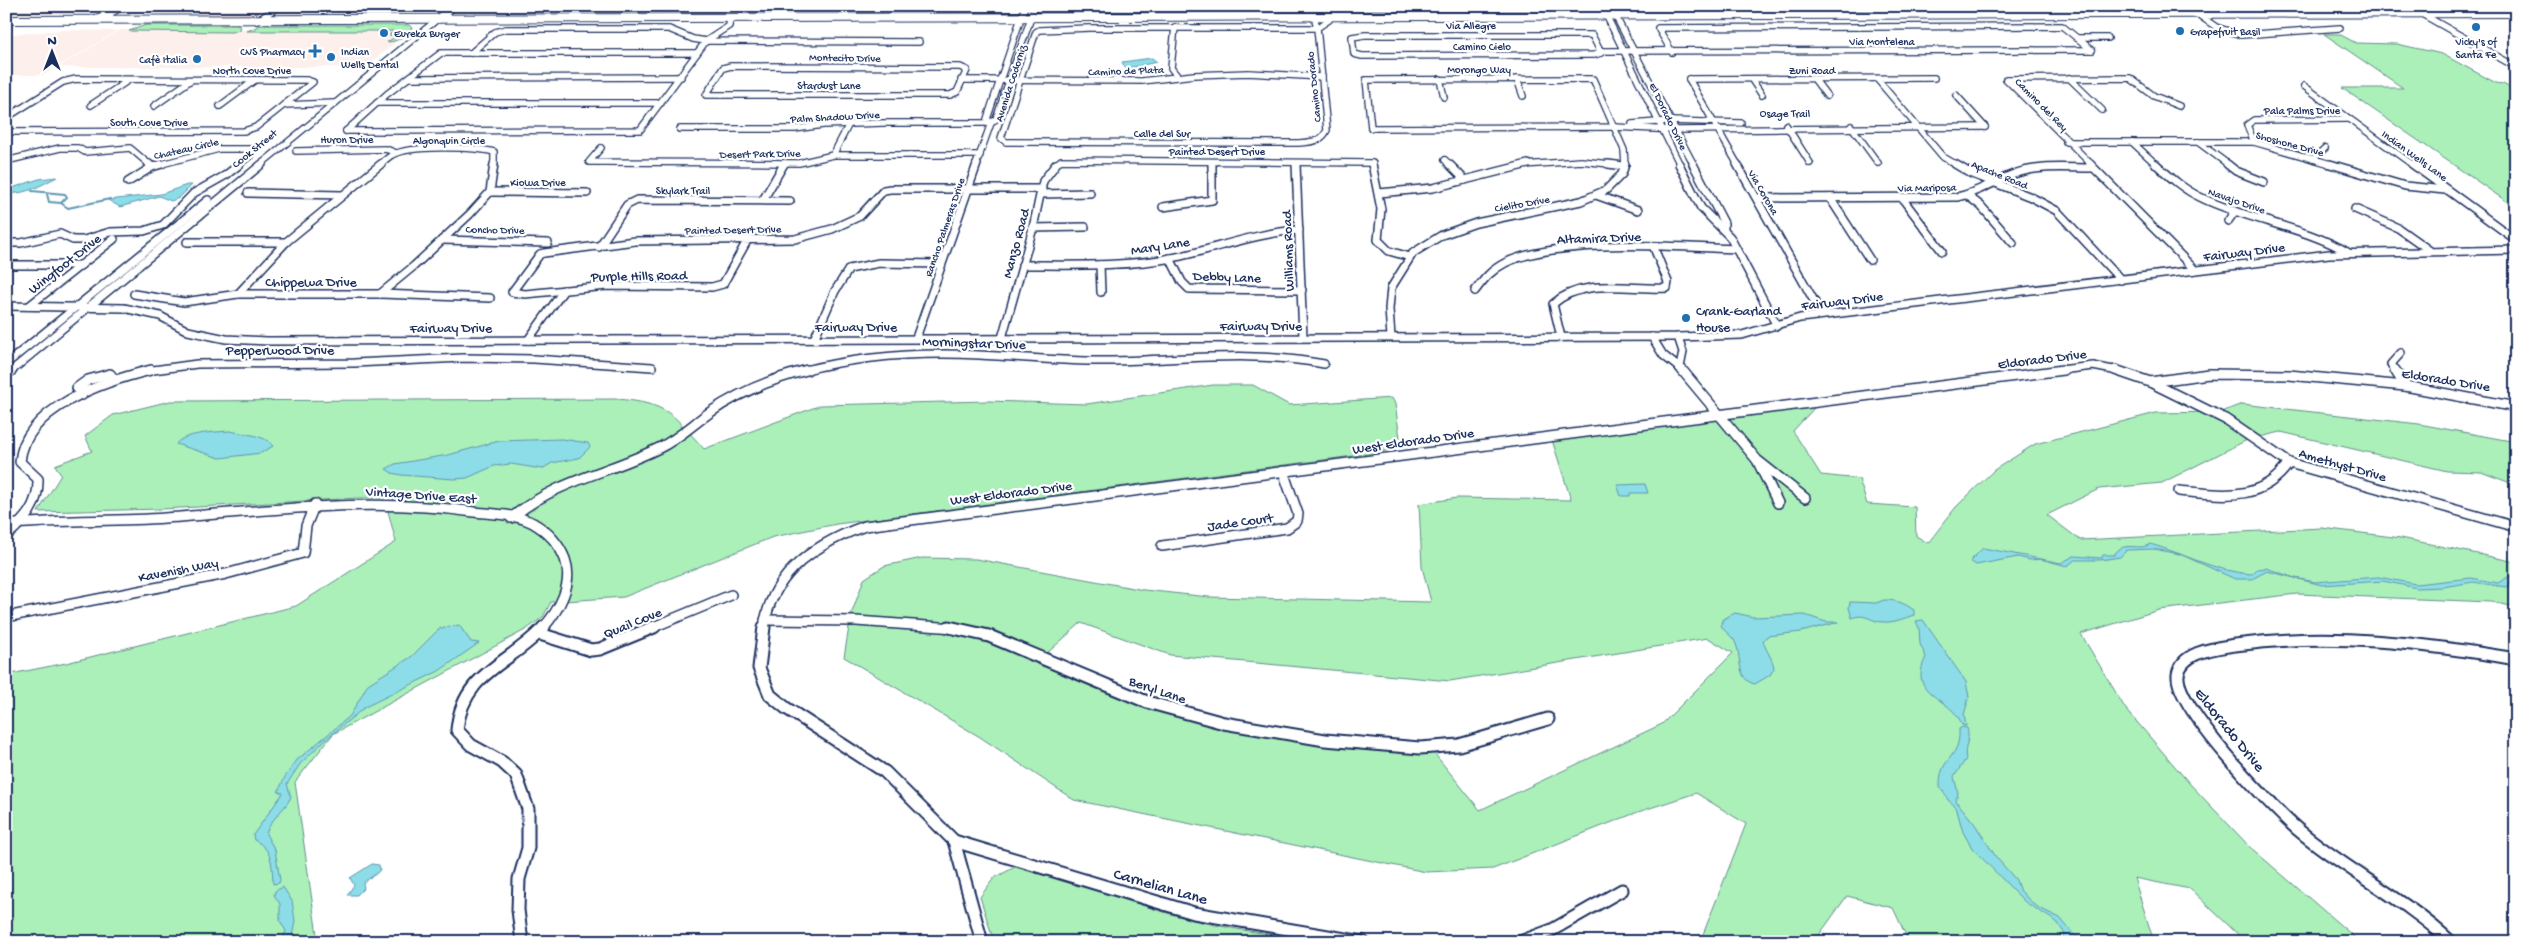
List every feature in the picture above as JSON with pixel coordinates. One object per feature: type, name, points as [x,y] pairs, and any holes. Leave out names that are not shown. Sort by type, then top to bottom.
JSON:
[{"type":"main road","name":"Cook Street","points":[[432,20],[444,6]]},
{"type":"main road","name":"Cook Street","points":[[432,20],[454,6]]},
{"type":"main road","name":"El Dorado Drive","points":[[1601,6],[1607,17]]},
{"type":"main road","name":"El Dorado Drive","points":[[1611,6],[1616,17]]},
{"type":"main road","points":[[1027,19],[1315,22],[1329,20],[1607,17],[2516,15]]},
{"type":"main road","points":[[6,24],[432,20],[1027,19],[1259,20],[1286,23],[1607,17]]},
{"type":"main road","points":[[6,20],[257,21]]},
{"type":"street","points":[[83,20],[112,13],[124,6]]},
{"type":"street","points":[[257,21],[279,6]]},
{"type":"street","points":[[803,6],[822,8],[969,6]]},
{"type":"street","points":[[1025,6],[1027,19]]},
{"type":"street","points":[[1027,19],[1035,6]]},
{"type":"street","points":[[1092,6],[1537,6]]},
{"type":"street","points":[[2186,6],[2233,31],[2252,34]]},
{"type":"street","points":[[2196,6],[2204,16],[2222,31],[2252,34],[2340,28]]},
{"type":"street","points":[[112,13],[114,18],[119,20]]},
{"type":"street","points":[[2425,15],[2516,67]]},
{"type":"street","name":"El Dorado Drive","points":[[1607,17],[1701,208],[1724,229],[1773,322],[1777,326]]},
{"type":"street","name":"El Dorado Drive","points":[[1616,17],[1724,223],[1724,229]]},
{"type":"street","name":"Rancho Palmeras Drive","points":[[992,123],[988,119],[1001,81],[1027,19]]},
{"type":"street","name":"Rancho Palmeras Drive","points":[[916,338],[967,189],[992,123],[996,119],[1027,19]]},
{"type":"street","name":"Cook Street","points":[[89,307],[328,105],[432,20]]},
{"type":"street","name":"Cook Street","points":[[6,364],[432,20]]},
{"type":"street","points":[[697,52],[438,53],[346,131],[640,130],[681,77],[697,52],[706,41],[729,26],[729,20]]},
{"type":"street","points":[[1178,77],[1171,68],[1175,27],[1315,22]]},
{"type":"street","name":"Camino Dorado","points":[[1315,22],[1327,130],[1325,137],[1320,140]]},
{"type":"street","points":[[1672,52],[1658,28],[2062,26],[2077,38],[2108,38]]},
{"type":"street","name":"Avenida Codorniz","points":[[1004,141],[1001,136],[1022,81],[1036,32],[1039,30],[1175,27]]},
{"type":"street","points":[[471,53],[494,32],[502,30],[663,29],[673,30],[693,39],[706,41],[920,42]]},
{"type":"street","name":"Via Allegre","points":[[1371,56],[1354,54],[1352,38],[1358,35],[1592,35],[1602,53]]},
{"type":"street","name":"Via Montelena","points":[[1634,52],[2092,50],[2077,38]]},
{"type":"street","name":"Camino Cielo","points":[[1371,56],[1634,52]]},
{"type":"street","name":"Montecito Drive","points":[[717,80],[723,68],[728,66],[831,68],[960,67],[967,70],[961,80]]},
{"type":"street","name":"Camino de Plata","points":[[961,80],[1142,81],[1248,73],[1322,77]]},
{"type":"street","points":[[410,78],[681,77]]},
{"type":"street","name":"Zuni Road","points":[[1689,79],[1815,80],[1934,78]]},
{"type":"street","points":[[2069,78],[2102,110]]},
{"type":"street","name":"Camino del Rey","points":[[2179,106],[2154,96],[2130,78],[2006,79],[2091,168],[2195,270]]},
{"type":"street","name":"North Cove Drive","points":[[64,82],[76,79],[312,80],[313,82],[284,105]]},
{"type":"street","points":[[1440,79],[1444,97]]},
{"type":"street","name":"Morongo Way","points":[[1370,128],[1366,80],[1440,79],[1593,80],[1614,127]]},
{"type":"street","points":[[1517,79],[1523,96]]},
{"type":"street","name":"Via Corona","points":[[1689,79],[1822,315]]},
{"type":"street","name":"Apache Road","points":[[1877,79],[1950,162],[1970,174],[2047,204],[2065,217],[2122,280]]},
{"type":"street","points":[[91,105],[129,80]]},
{"type":"street","points":[[154,106],[191,80]]},
{"type":"street","points":[[220,106],[255,80]]},
{"type":"street","name":"Stardust Lane","points":[[717,80],[706,95],[950,95],[957,92],[961,80]]},
{"type":"street","points":[[1752,80],[1762,95]]},
{"type":"street","points":[[1815,80],[1827,96]]},
{"type":"street","points":[[6,118],[64,82]]},
{"type":"street","name":"Indian Wells Lane","points":[[2304,86],[2516,240]]},
{"type":"street","points":[[1956,96],[1984,127]]},
{"type":"street","points":[[377,104],[661,103]]},
{"type":"street","points":[[284,105],[328,105]]},
{"type":"street","name":"South Cove Drive","points":[[6,132],[244,132],[256,128],[284,105]]},
{"type":"street","name":"Pala Palms Drive","points":[[2254,142],[2247,125],[2254,120],[2348,119]]},
{"type":"street","name":"Osage Trail","points":[[1614,127],[1670,121],[1714,126]]},
{"type":"street","name":"Palm Shadow Drive","points":[[680,129],[795,129],[849,124],[992,123]]},
{"type":"street","points":[[833,155],[849,124]]},
{"type":"street","name":"Osage Trail","points":[[1370,128],[1614,127],[1675,130],[1714,126],[1984,127]]},
{"type":"street","points":[[1786,126],[1810,163]]},
{"type":"street","points":[[1851,126],[1878,163]]},
{"type":"street","points":[[1410,258],[1388,250],[1379,242],[1377,235],[1380,224],[1380,193],[1433,188],[1533,163],[1581,161],[1624,166],[1625,151],[1614,127]]},
{"type":"street","name":"Calle del Sur","points":[[1004,141],[1098,143],[1299,142],[1320,140]]},
{"type":"street","name":"Shoshone Drive","points":[[2066,142],[2254,142],[2405,186],[2445,190]]},
{"type":"street","name":"Navajo Drive","points":[[2132,142],[2180,186],[2201,198],[2235,211],[2316,234],[2349,253]]},
{"type":"street","points":[[2198,142],[2236,172],[2264,182]]},
{"type":"street","name":"Chateau Circle","points":[[6,161],[54,149],[78,148],[85,152],[130,148],[152,167],[219,149],[250,150],[251,155],[226,175],[194,193],[163,225],[144,231],[110,232],[84,240],[73,240],[60,234],[21,243],[6,243]]},
{"type":"street","name":"Algonquin Circle","points":[[238,294],[286,242],[388,157],[396,153],[420,148],[491,151],[495,154],[490,192]]},
{"type":"street","name":"Desert Park Drive","points":[[601,148],[589,162],[785,163],[818,160],[833,155],[980,155]]},
{"type":"street","points":[[2313,159],[2325,148]]},
{"type":"street","name":"Huron Drive","points":[[296,151],[386,149],[396,153]]},
{"type":"street","name":"Painted Desert Drive","points":[[1061,160],[1212,163],[1372,163],[1380,193]]},
{"type":"street","name":"Manzo Road","points":[[1002,338],[1043,181],[1051,169],[1061,160]]},
{"type":"street","points":[[1445,160],[1465,180]]},
{"type":"street","points":[[763,200],[785,163]]},
{"type":"street","points":[[1163,207],[1212,200],[1212,163]]},
{"type":"street","name":"Williams Road","points":[[1296,163],[1303,337]]},
{"type":"street","name":"Cielito Drive","points":[[1391,337],[1388,301],[1390,290],[1393,280],[1410,258],[1439,237],[1470,224],[1559,206],[1596,195],[1620,178],[1624,166]]},
{"type":"street","points":[[128,182],[152,167]]},
{"type":"street","name":"Via Mariposa","points":[[1757,198],[1968,196],[2026,170],[2091,168]]},
{"type":"street","name":"Painted Desert Drive","points":[[515,287],[540,254],[648,241],[795,239],[832,229],[860,216],[884,190],[967,189],[1090,193]]},
{"type":"street","points":[[380,294],[414,266],[470,214],[490,192]]},
{"type":"street","name":"Kiowa Drive","points":[[490,192],[586,192]]},
{"type":"street","points":[[248,193],[342,195]]},
{"type":"street","points":[[1596,195],[1638,210]]},
{"type":"street","points":[[1968,196],[1981,206],[2012,243]]},
{"type":"street","points":[[1830,198],[1870,260]]},
{"type":"street","points":[[1902,198],[1942,251]]},
{"type":"street","name":"Skylark Trail","points":[[599,247],[627,205],[637,200],[790,200]]},
{"type":"street","points":[[2355,209],[2398,228],[2429,250]]},
{"type":"street","points":[[2228,221],[2235,211]]},
{"type":"street","points":[[1032,228],[1085,227]]},
{"type":"street","name":"Mary Lane","points":[[1022,265],[1100,265],[1170,258],[1220,247],[1273,232],[1299,230]]},
{"type":"street","name":"Wingfoot Drive","points":[[29,306],[114,239]]},
{"type":"street","name":"Concho Drive","points":[[442,240],[548,243]]},
{"type":"street","name":"Purple Hills Road","points":[[515,287],[512,292],[525,294],[607,286],[712,287],[723,284],[747,241]]},
{"type":"street","points":[[187,242],[286,242]]},
{"type":"street","name":"Altamira Drive","points":[[1475,291],[1486,275],[1523,256],[1564,248],[1736,249]]},
{"type":"street","points":[[1561,336],[1553,304],[1565,294],[1588,288],[1667,288],[1668,282],[1654,248]]},
{"type":"street","name":"Fairway Drive","points":[[6,306],[124,308],[160,316],[188,331],[226,339],[1678,337],[1742,334],[1777,326],[1800,318],[1822,315],[2349,253],[2429,250],[2516,250]]},
{"type":"street","name":"Debby Lane","points":[[1170,258],[1182,282],[1189,289],[1302,290]]},
{"type":"street","points":[[814,339],[841,279],[848,270],[864,265],[941,264]]},
{"type":"street","points":[[6,265],[81,265]]},
{"type":"street","points":[[1100,265],[1101,292]]},
{"type":"street","points":[[528,340],[564,290]]},
{"type":"street","name":"Chippewa Drive","points":[[134,294],[184,302],[238,294],[380,294],[421,297],[490,298]]},
{"type":"street","points":[[6,376],[89,307]]},
{"type":"street","points":[[1652,337],[1658,350],[1667,360],[1680,367],[1757,460],[1805,498]]},
{"type":"street","points":[[1678,337],[1683,350],[1680,367]]},
{"type":"street","points":[[2401,353],[2391,364],[2405,386]]},
{"type":"street","name":"Morningstar Drive","points":[[511,518],[526,504],[571,480],[660,448],[717,408],[772,380],[826,364],[893,355],[937,354],[1108,361],[1254,356],[1305,359],[1324,364]]},
{"type":"street","name":"Pepperwood Drive","points":[[23,523],[40,493],[38,479],[24,468],[20,462],[23,442],[45,418],[82,395],[115,380],[185,364],[231,361],[354,363],[462,358],[536,358],[652,366]]},
{"type":"street","name":"Eldorado Drive","points":[[1718,414],[2093,366],[2109,368],[2150,382],[2209,374],[2315,377],[2405,386],[2516,407]]},
{"type":"street","name":"Amethyst Drive","points":[[2150,382],[2225,419],[2289,463],[2516,527]]},
{"type":"street","name":"West Eldorado Drive","points":[[982,942],[954,841],[885,772],[786,708],[770,695],[759,668],[765,620],[774,594],[794,565],[836,536],[865,526],[1718,414]]},
{"type":"street","points":[[1757,460],[1778,503]]},
{"type":"street","points":[[2179,491],[2245,493],[2262,489],[2275,481],[2289,463]]},
{"type":"street","name":"Jade Court","points":[[1162,546],[1270,532],[1287,528],[1297,521],[1298,514],[1282,471]]},
{"type":"street","name":"Vintage Drive East","points":[[6,525],[165,518],[315,504],[393,503],[457,508],[511,518],[533,523],[546,533],[566,560],[569,577],[559,606],[540,634],[499,663],[471,688],[459,709],[457,730],[471,745],[502,762],[516,775],[528,809],[528,848],[519,879],[518,910],[522,942]]},
{"type":"street","name":"Kavenish Way","points":[[6,617],[226,574],[303,553],[306,526],[315,504]]},
{"type":"street","points":[[6,536],[23,523]]},
{"type":"street","name":"Quail Cove","points":[[540,634],[592,650],[600,649],[731,595]]},
{"type":"street","name":"Beryl Lane","points":[[765,620],[856,621],[946,626],[989,636],[1147,702],[1224,724],[1325,740],[1430,747],[1459,744],[1548,719]]},
{"type":"street","name":"Eldorado Drive","points":[[2451,942],[2414,911],[2337,860],[2286,819],[2239,769],[2189,705],[2177,682],[2178,672],[2185,661],[2207,650],[2257,642],[2323,637],[2409,642],[2516,659]]},
{"type":"street","name":"Carnelian Lane","points":[[954,841],[1194,913],[1362,942]]},
{"type":"street","points":[[1520,942],[1552,930],[1622,890]]},
{"type":"shaded area","points":[[6,6],[88,6],[75,14],[6,14]]},
{"type":"shaded area","points":[[160,6],[273,6],[262,14],[147,14]]},
{"type":"shaded area","points":[[284,6],[429,6],[419,13],[275,13]]},
{"type":"shaded area","points":[[657,6],[791,6],[788,10],[772,14],[650,14]]},
{"type":"shaded area","points":[[60,30],[117,31],[44,75],[6,75],[6,35]]},
{"type":"shaded area","points":[[120,30],[411,30],[365,67],[59,67]]},
{"type":"green space","points":[[1681,6],[2516,6],[2516,12],[1686,14]]},
{"type":"green space","points":[[146,25],[240,26],[239,30],[232,32],[129,31]]},
{"type":"green space","points":[[261,25],[409,25],[412,28],[399,39],[392,42],[387,42],[397,36],[389,35],[393,31],[247,31]]},
{"type":"green space","points":[[2324,34],[2339,34],[2356,43],[2397,44],[2442,54],[2496,83],[2503,84],[2516,91],[2516,208],[2342,88],[2403,88]]},
{"type":"green space","points":[[1213,385],[1253,385],[1289,405],[1392,398],[1395,404],[1401,444],[1393,449],[1376,453],[837,524],[773,537],[624,597],[551,602],[543,617],[527,629],[333,734],[295,782],[318,942],[6,942],[6,675],[66,663],[296,606],[396,542],[388,511],[394,498],[359,498],[162,509],[38,512],[61,475],[55,465],[92,451],[85,436],[113,415],[170,401],[618,399],[648,404],[668,412],[704,449],[821,405],[988,401],[1087,404]]},
{"type":"green space","points":[[2242,404],[2419,424],[2516,442],[2516,485],[2481,472],[2447,471],[2281,432],[2247,440],[2162,483],[2099,489],[2047,515],[2080,540],[2322,528],[2401,538],[2516,562],[2516,607],[2491,602],[2297,594],[2159,610],[2081,634],[2125,708],[2190,784],[2250,847],[2360,942],[2246,942],[2190,889],[2134,878],[2154,942],[1909,942],[1893,908],[1847,896],[1814,942],[1700,942],[1746,824],[1696,793],[1638,812],[1493,869],[1426,872],[1074,800],[980,737],[844,657],[851,615],[864,579],[884,566],[922,558],[976,559],[1144,590],[1209,597],[1431,602],[1422,567],[1419,504],[1457,498],[1571,500],[1552,440],[1817,405],[1793,431],[1821,475],[1859,479],[1867,504],[1915,507],[1916,536],[1928,543],[1956,507],[1994,470],[2035,444],[2156,413],[2221,412]],"holes":[[[1081,623],[1170,655],[1450,681],[1708,638],[1733,653],[1662,724],[1480,810],[1434,753],[1396,752],[1319,745],[1205,724],[1131,702],[1036,663]]]},
{"type":"green space","points":[[1017,866],[1197,921],[1253,932],[1329,942],[994,942],[980,897],[994,878]]},
{"type":"water","points":[[1152,58],[1157,62],[1129,68],[1125,68],[1122,62]]},
{"type":"water","points":[[57,177],[27,191],[6,194],[6,190],[39,179]]},
{"type":"water","points":[[192,185],[179,198],[171,201],[159,196],[120,207],[108,200],[161,194]]},
{"type":"water","points":[[230,431],[265,439],[273,446],[261,453],[220,458],[176,444],[185,437],[192,435]]},
{"type":"water","points":[[562,439],[588,443],[590,447],[579,458],[552,463],[542,469],[511,464],[494,466],[467,478],[454,479],[401,475],[386,469],[395,464],[448,455],[499,441]]},
{"type":"water","points":[[1645,484],[1648,493],[1630,493],[1630,496],[1621,496],[1617,485]]},
{"type":"water","points":[[2150,544],[2179,554],[2154,549],[2127,550],[2120,557],[2101,560],[2075,560],[2067,566],[2043,560],[2061,563],[2074,556],[2102,558],[2103,555],[2114,555],[2122,548],[2141,547]]},
{"type":"water","points":[[1983,548],[2040,559],[2030,560],[2018,557],[1976,565],[1970,561]]},
{"type":"water","points":[[2182,555],[2239,573],[2252,574],[2257,569],[2266,568],[2295,578],[2315,582],[2378,577],[2416,584],[2471,578],[2498,583],[2508,577],[2515,576],[2516,581],[2510,582],[2510,586],[2506,587],[2473,582],[2443,587],[2417,588],[2383,581],[2322,585],[2267,571],[2252,579],[2235,579]]},
{"type":"water","points":[[1884,600],[1896,601],[1907,605],[1914,610],[1914,615],[1887,622],[1879,622],[1861,616],[1852,618],[1849,608],[1850,602],[1876,603]]},
{"type":"water","points":[[1735,613],[1753,617],[1805,615],[1826,622],[1839,622],[1801,632],[1767,636],[1763,641],[1774,668],[1770,675],[1755,684],[1745,678],[1737,646],[1721,625],[1723,619]]},
{"type":"water","points":[[1923,620],[1966,682],[1969,697],[1964,715],[1966,726],[1962,725],[1957,715],[1926,688],[1922,680],[1921,670],[1926,657],[1920,644],[1919,628],[1916,621]]},
{"type":"water","points":[[459,625],[471,642],[479,643],[439,671],[365,707],[326,739],[300,764],[287,784],[291,797],[266,834],[275,850],[280,880],[279,883],[273,884],[272,864],[268,853],[265,848],[254,840],[253,835],[283,793],[278,792],[285,777],[297,760],[350,716],[368,684],[411,657],[439,629]]},
{"type":"water","points":[[1962,727],[1967,728],[1968,736],[1965,751],[1966,759],[1954,777],[1958,793],[1956,801],[1974,823],[1996,857],[2016,880],[2019,889],[2029,900],[2039,908],[2060,918],[2073,934],[2087,942],[2061,942],[2065,934],[2057,922],[2025,902],[1972,848],[1963,832],[1956,807],[1948,800],[1940,786],[1943,769],[1957,747],[1959,729]]},
{"type":"water","points":[[372,864],[379,865],[380,870],[363,883],[364,888],[357,895],[347,895],[354,885],[350,878]]},
{"type":"water","points":[[283,887],[292,901],[295,921],[291,942],[281,942],[286,931],[280,921],[280,904],[274,895],[275,891]]},
{"type":"waterway","points":[[32,191],[65,194],[67,197],[61,203]]},
{"type":"waterway","points":[[47,194],[49,202],[61,203]]},
{"type":"waterway","points":[[61,203],[68,208],[110,199]]},
{"type":"place","name":"Vicky's of Santa Fe","points":[[2476,27]]},
{"type":"place","name":"Grapefruit Basil","points":[[2180,31]]},
{"type":"place","name":"Eureka Burger","points":[[384,33]]},
{"type":"place","name":"CVS Pharmacy","points":[[315,51]]},
{"type":"place","name":"Indian Wells Dental","points":[[331,57]]},
{"type":"place","name":"Cafè Italia","points":[[197,59]]},
{"type":"place","name":"Crank-Garland House","points":[[1686,318]]}]
